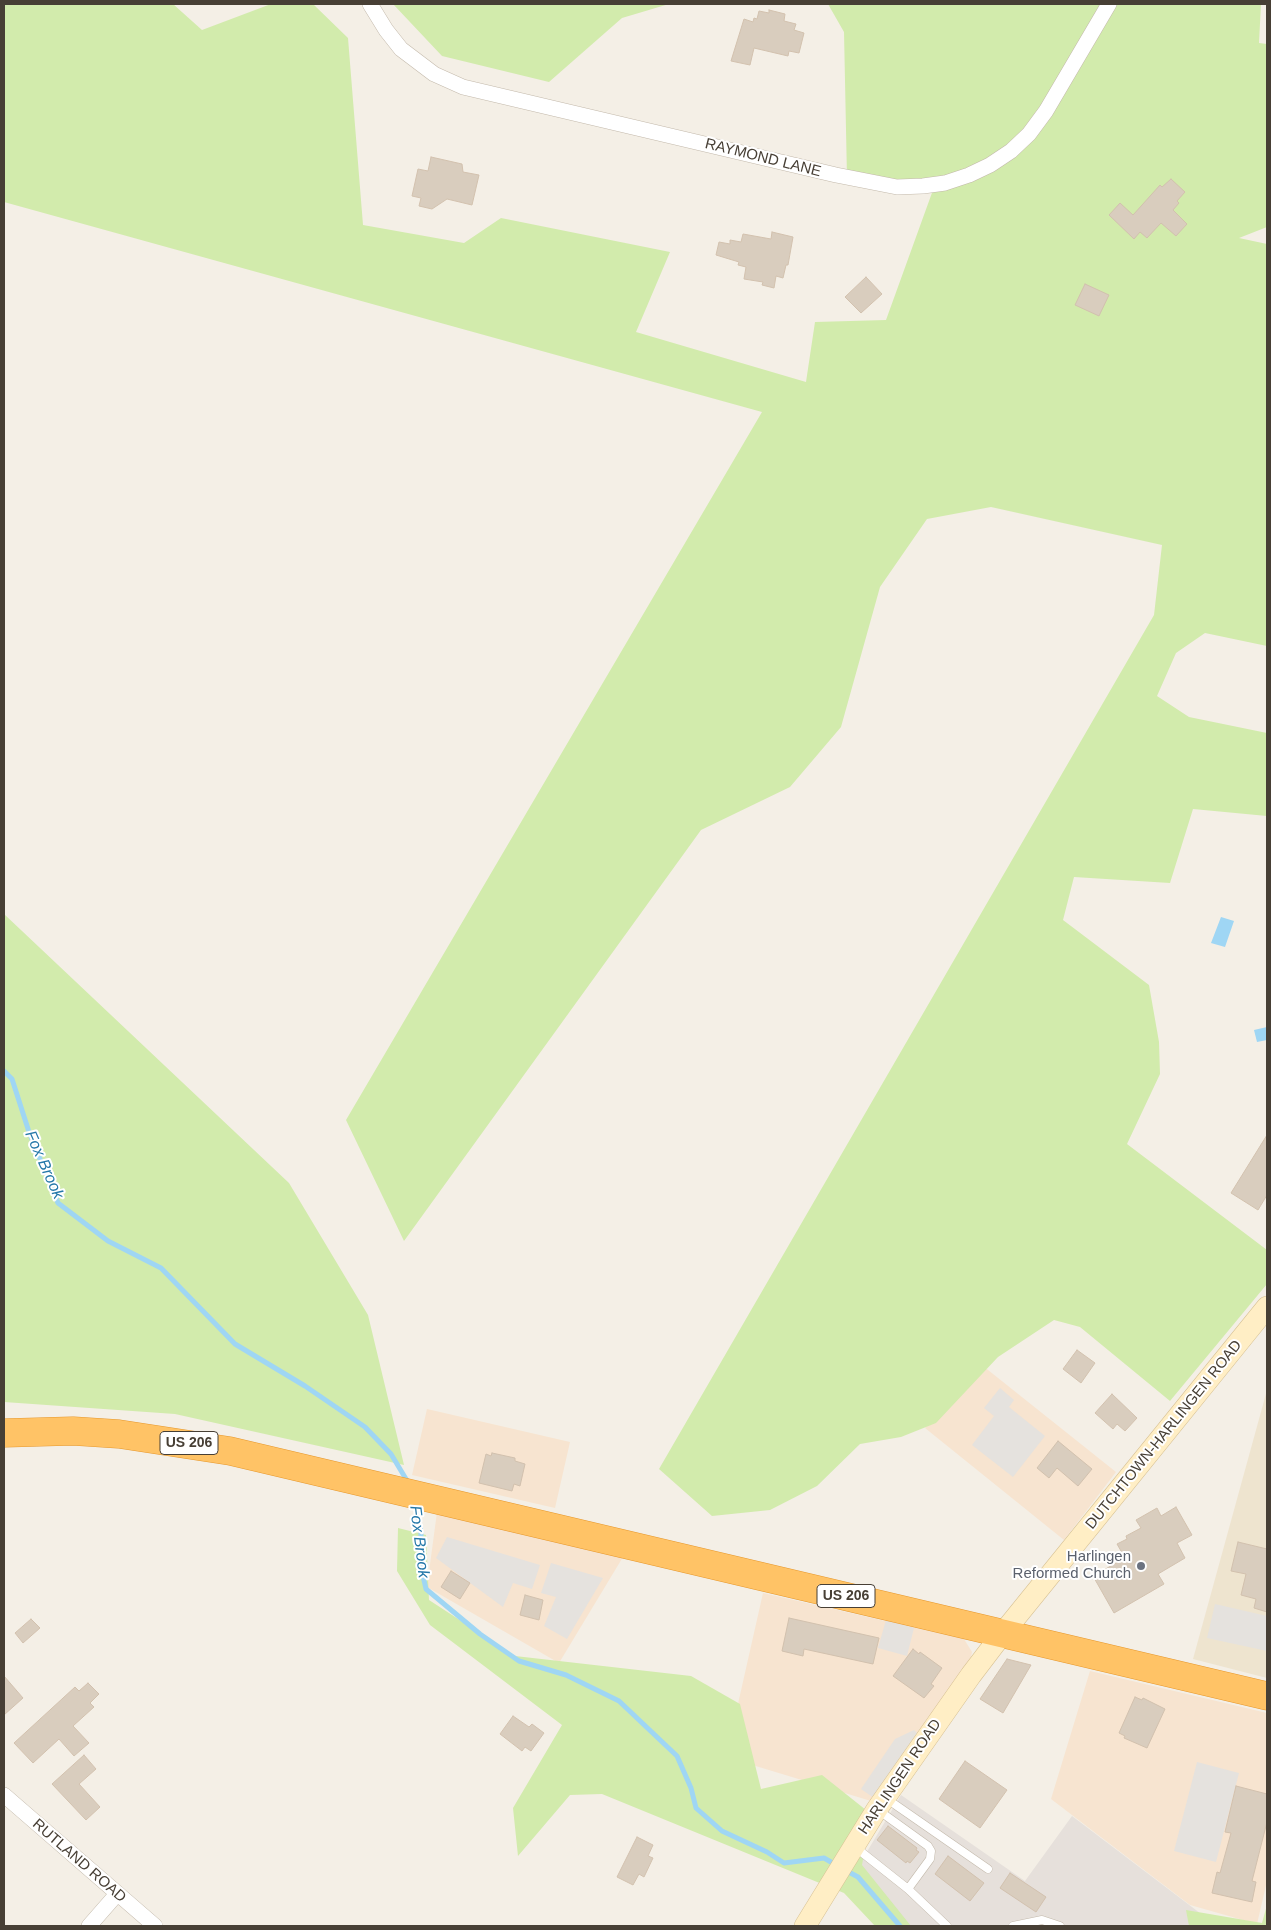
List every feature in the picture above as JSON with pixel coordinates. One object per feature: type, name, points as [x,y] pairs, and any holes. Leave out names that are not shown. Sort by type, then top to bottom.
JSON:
[{"type":"highway","name":"US 206","points":[[4,1434],[73,1431],[119,1434],[230,1451],[372,1483],[1267,1696]]},
{"type":"street","name":"RAYMOND LANE","points":[[370,4],[386,30],[401,49],[434,74],[464,87],[836,175],[897,186],[914,186],[945,183],[969,175],[990,166],[1011,151],[1029,134],[1046,112],[1109,4]]},
{"type":"street","name":"DUTCHTOWN-HARLINGEN ROAD","points":[[1003,1633],[1267,1307]]},
{"type":"street","name":"HARLINGEN ROAD","points":[[805,1926],[881,1803],[971,1675],[1003,1633]]},
{"type":"street","name":"RUTLAND ROAD","points":[[4,1795],[155,1926]]},
{"type":"street","points":[[89,1926],[117,1894]]},
{"type":"lane","points":[[881,1803],[988,1869]]},
{"type":"lane","points":[[881,1803],[928,1846],[931,1851],[930,1859],[908,1889]]},
{"type":"lane","points":[[851,1849],[908,1889],[947,1926]]},
{"type":"lane","points":[[1013,1926],[1042,1920],[1060,1926]]},
{"type":"shaded area","points":[[978,1362],[1116,1472],[1064,1540],[925,1428]]},
{"type":"shaded area","points":[[1000,1388],[1014,1400],[1009,1407],[1045,1436],[1013,1477],[972,1445],[994,1416],[984,1408]]},
{"type":"shaded area","points":[[1267,1390],[1267,1678],[1193,1659]]},
{"type":"shaded area","points":[[427,1409],[570,1442],[555,1508],[412,1475]]},
{"type":"shaded area","points":[[437,1512],[623,1557],[559,1663],[427,1587]]},
{"type":"shaded area","points":[[447,1537],[540,1565],[532,1589],[513,1583],[503,1607],[436,1558]]},
{"type":"shaded area","points":[[551,1563],[603,1578],[567,1639],[544,1626],[556,1597],[541,1593]]},
{"type":"shaded area","points":[[763,1593],[964,1639],[972,1652],[971,1657],[871,1801],[726,1757]]},
{"type":"shaded area","points":[[1215,1604],[1267,1616],[1267,1651],[1207,1638]]},
{"type":"shaded area","points":[[886,1620],[914,1628],[907,1656],[878,1648]]},
{"type":"shaded area","points":[[1090,1671],[1267,1713],[1267,1881],[1257,1924],[1190,1905],[1051,1799]]},
{"type":"shaded area","points":[[914,1730],[918,1734],[874,1798],[861,1789],[895,1739]]},
{"type":"shaded area","points":[[1197,1762],[1239,1773],[1216,1862],[1174,1851]]},
{"type":"shaded area","points":[[901,1795],[1025,1881],[1072,1816],[1217,1926],[902,1926],[856,1870]]},
{"type":"green space","points":[[4,4],[173,4],[202,30],[271,4],[313,4],[348,38],[363,225],[464,243],[501,218],[670,252],[636,332],[806,382],[815,322],[886,320],[933,190],[847,178],[844,32],[828,4],[1261,4],[1259,43],[1267,44],[1267,227],[1239,238],[1267,244],[1267,646],[1205,633],[1176,653],[1157,696],[1189,717],[1267,733],[1267,816],[1193,809],[1170,883],[1074,877],[1063,920],[1149,985],[1159,1042],[1160,1074],[1127,1144],[1267,1250],[1267,1284],[1170,1401],[1080,1327],[1054,1320],[998,1357],[936,1423],[901,1437],[860,1444],[817,1486],[770,1510],[712,1516],[659,1469],[1154,615],[1162,545],[991,507],[927,519],[880,587],[841,727],[790,787],[701,830],[404,1241],[346,1120],[762,412],[4,202]]},
{"type":"green space","points":[[393,4],[669,4],[622,18],[549,82],[442,56]]},
{"type":"green space","points":[[4,914],[289,1183],[368,1315],[404,1465],[175,1414],[4,1402]]},
{"type":"green space","points":[[398,1528],[426,1535],[429,1600],[515,1656],[691,1676],[740,1704],[761,1789],[822,1775],[871,1814],[862,1865],[911,1926],[875,1926],[844,1893],[602,1794],[570,1795],[518,1856],[513,1808],[562,1725],[430,1625],[397,1571]]},
{"type":"green space","points":[[1267,1905],[1267,1926],[1189,1926],[1186,1910],[1262,1923]]},
{"type":"water","points":[[1221,917],[1234,921],[1225,947],[1211,943]]},
{"type":"water","points":[[1267,1027],[1267,1040],[1257,1042],[1254,1030]]},
{"type":"building","points":[[769,10],[785,14],[784,21],[796,24],[794,30],[804,33],[799,53],[789,51],[788,56],[754,48],[750,65],[731,61],[744,19],[753,22],[754,18],[757,19],[759,11],[769,13]]},
{"type":"building","points":[[431,157],[462,164],[463,172],[479,175],[472,205],[447,199],[432,209],[419,206],[421,198],[412,196],[418,169],[428,171]]},
{"type":"building","points":[[1171,179],[1185,192],[1177,201],[1179,203],[1173,210],[1187,224],[1176,236],[1161,223],[1147,238],[1140,232],[1134,239],[1109,215],[1120,203],[1133,215],[1160,185],[1162,187]]},
{"type":"building","points":[[772,232],[793,237],[788,265],[786,265],[783,278],[776,276],[774,288],[762,285],[763,282],[744,279],[746,267],[738,265],[739,262],[716,255],[719,242],[730,244],[730,240],[741,242],[743,234],[771,239]]},
{"type":"building","points":[[866,277],[882,294],[861,313],[845,297]]},
{"type":"building","points":[[1085,284],[1109,295],[1099,316],[1075,305]]},
{"type":"building","points":[[1267,1135],[1267,1195],[1258,1210],[1231,1193]]},
{"type":"building","points":[[1077,1350],[1095,1363],[1081,1383],[1063,1369]]},
{"type":"building","points":[[1112,1394],[1137,1418],[1125,1431],[1117,1424],[1113,1429],[1095,1413]]},
{"type":"building","points":[[1058,1441],[1092,1469],[1078,1486],[1057,1468],[1049,1478],[1037,1468]]},
{"type":"building","points":[[492,1453],[515,1458],[515,1461],[525,1464],[520,1486],[514,1484],[512,1491],[479,1483],[486,1454],[491,1456]]},
{"type":"building","name":"Harlingen Reformed Church","points":[[1176,1507],[1192,1535],[1177,1543],[1185,1558],[1158,1574],[1164,1584],[1114,1613],[1093,1576],[1125,1558],[1117,1544],[1127,1539],[1126,1536],[1141,1528],[1136,1520],[1157,1508],[1161,1516]]},
{"type":"building","points":[[1238,1542],[1267,1549],[1267,1612],[1254,1608],[1256,1599],[1241,1595],[1246,1574],[1231,1571]]},
{"type":"building","points":[[451,1571],[470,1583],[460,1599],[441,1587]]},
{"type":"building","points":[[525,1595],[543,1600],[539,1620],[520,1615]]},
{"type":"building","points":[[789,1618],[879,1638],[873,1664],[804,1649],[803,1656],[782,1651]]},
{"type":"building","points":[[31,1619],[40,1628],[23,1643],[15,1633]]},
{"type":"building","points":[[913,1649],[942,1668],[931,1684],[934,1686],[924,1698],[893,1676]]},
{"type":"building","points":[[1007,1659],[1031,1665],[1003,1713],[980,1699]]},
{"type":"building","points":[[4,1676],[23,1698],[4,1715]]},
{"type":"building","points":[[88,1683],[99,1694],[90,1703],[94,1707],[73,1726],[89,1743],[74,1756],[59,1739],[33,1763],[14,1743],[75,1687],[79,1691]]},
{"type":"building","points":[[1135,1697],[1142,1700],[1143,1698],[1165,1709],[1147,1748],[1124,1738],[1125,1736],[1119,1733]]},
{"type":"building","points":[[513,1716],[529,1727],[532,1724],[544,1733],[531,1751],[525,1747],[522,1751],[500,1734]]},
{"type":"building","points":[[84,1755],[96,1769],[79,1784],[100,1807],[86,1820],[52,1784]]},
{"type":"building","points":[[965,1761],[1007,1790],[980,1828],[939,1799]]},
{"type":"building","points":[[1236,1786],[1267,1794],[1267,1822],[1252,1881],[1256,1882],[1252,1902],[1212,1893],[1217,1872],[1220,1873],[1231,1833],[1225,1832]]},
{"type":"building","points":[[888,1826],[917,1848],[916,1850],[919,1852],[910,1863],[907,1861],[906,1863],[877,1840]]},
{"type":"building","points":[[637,1837],[653,1845],[648,1856],[653,1858],[644,1877],[639,1874],[633,1885],[617,1877]]},
{"type":"building","points":[[948,1856],[984,1883],[970,1901],[935,1874]]},
{"type":"building","points":[[1010,1873],[1046,1897],[1036,1912],[1000,1888]]},
{"type":"waterway","name":"Fox Brook","points":[[4,1071],[12,1079],[29,1132],[58,1203],[108,1241],[161,1268],[235,1344],[305,1386],[365,1427],[391,1454],[409,1484]]},
{"type":"waterway","name":"Fox Brook","points":[[416,1504],[421,1532],[420,1563],[426,1589],[480,1634],[519,1661],[566,1675],[619,1701],[677,1756],[691,1788],[696,1808],[722,1831],[767,1852],[784,1863],[824,1858],[836,1865]]},
{"type":"waterway","name":"Fox Brook","points":[[845,1870],[858,1877],[900,1926]]},
{"type":"place","name":"Harlingen Reformed Church","points":[[1141,1566]]}]
